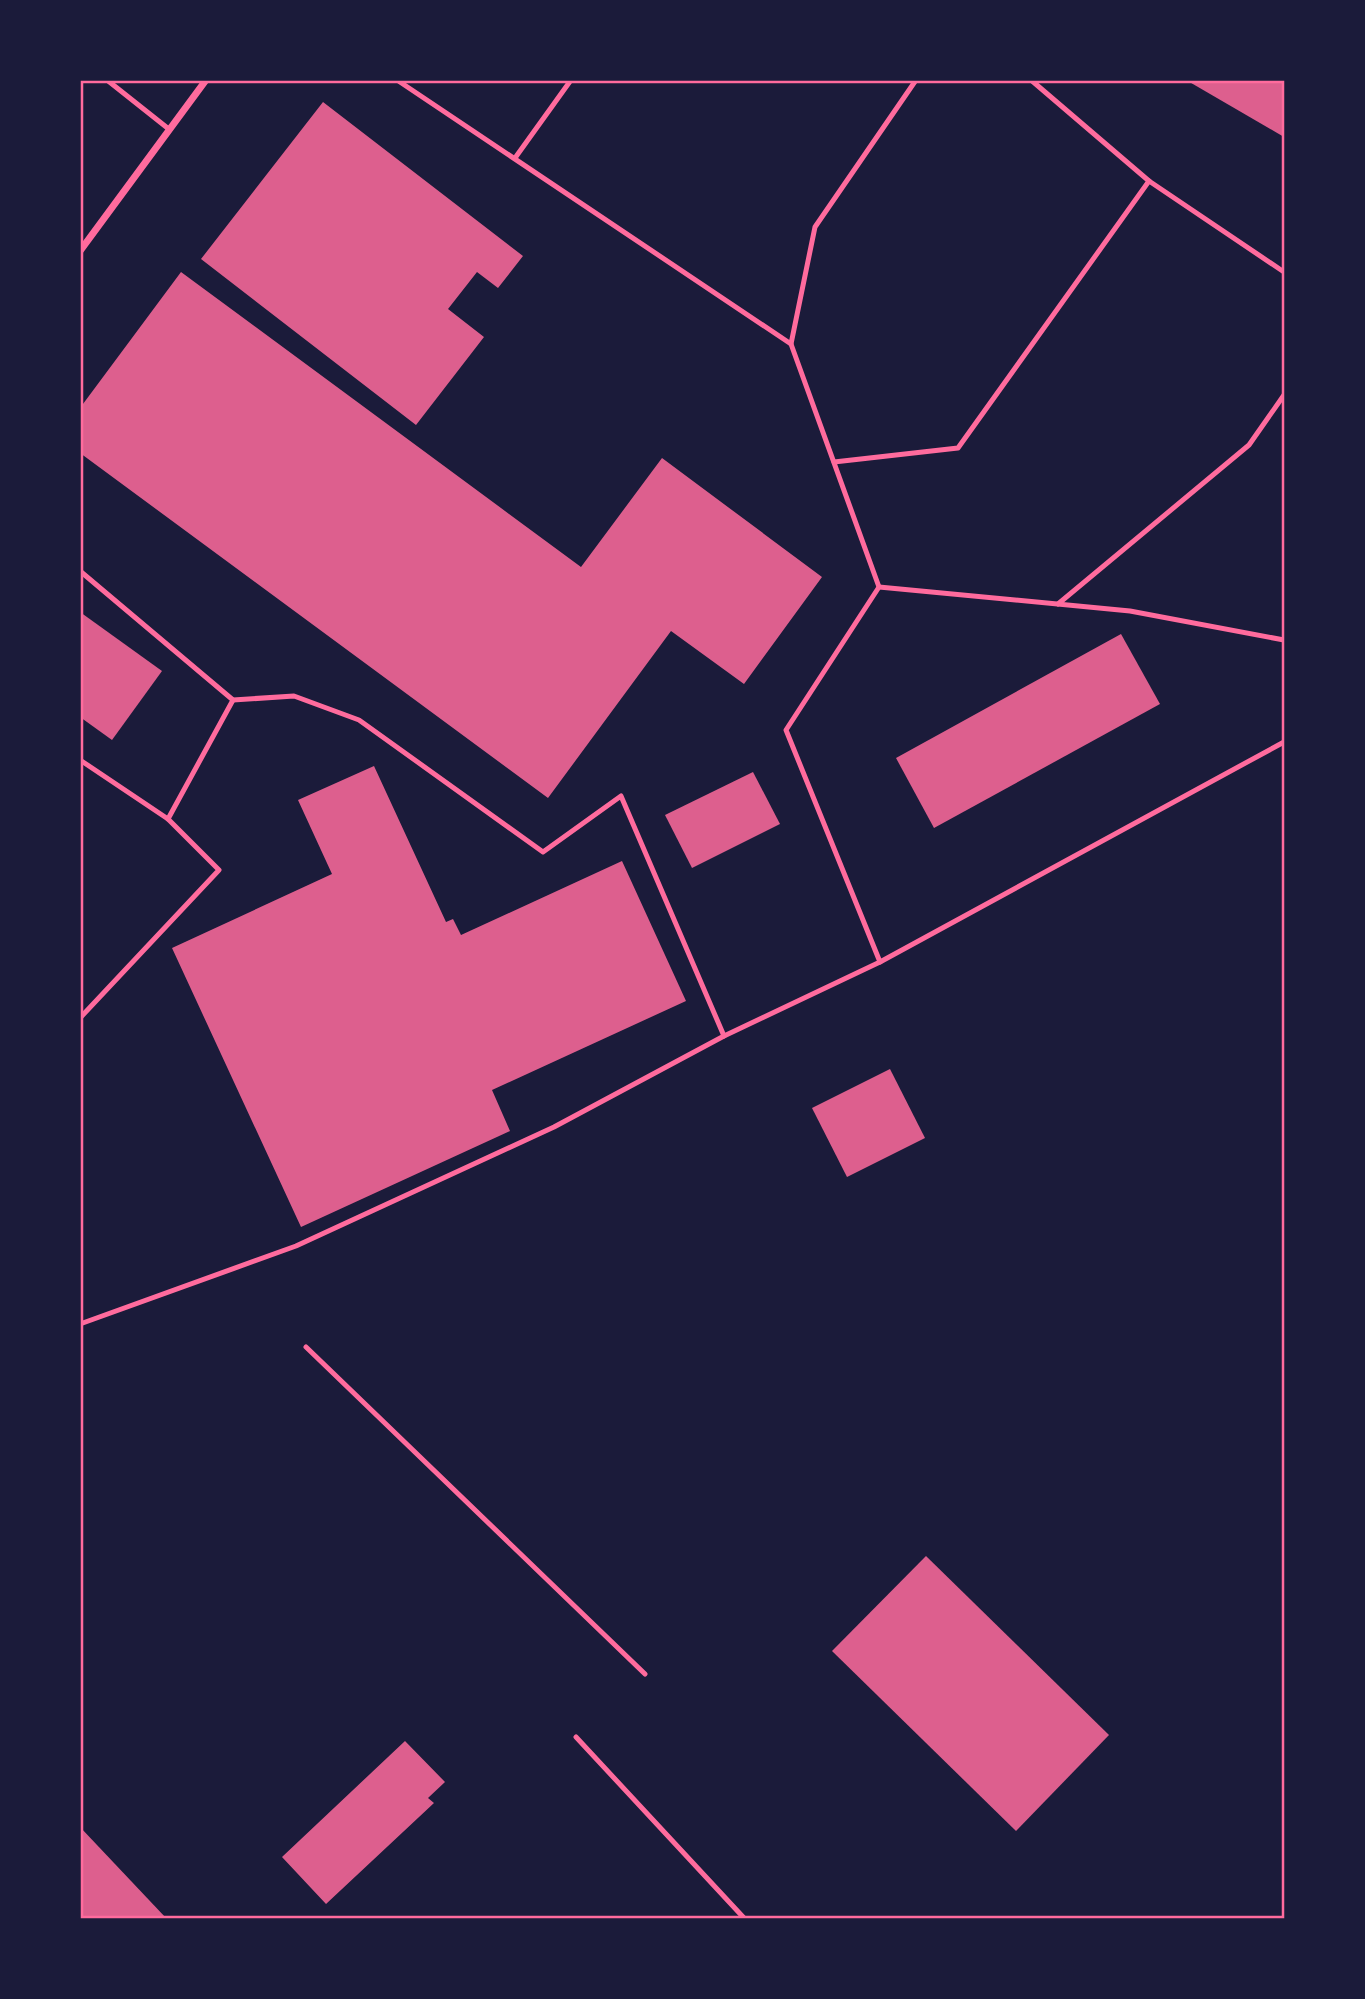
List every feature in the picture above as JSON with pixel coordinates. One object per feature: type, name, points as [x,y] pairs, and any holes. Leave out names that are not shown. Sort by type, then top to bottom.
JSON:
[{"type":"street","points":[[80,251],[206,80]]},
{"type":"lane","points":[[107,80],[170,130]]},
{"type":"lane","points":[[397,80],[791,344]]},
{"type":"lane","points":[[515,158],[571,80]]},
{"type":"lane","points":[[879,587],[791,344],[814,227],[916,80]]},
{"type":"lane","points":[[1031,80],[1149,181],[1284,272]]},
{"type":"lane","points":[[834,462],[958,448],[1149,181]]},
{"type":"lane","points":[[1058,604],[1249,445],[1284,395]]},
{"type":"lane","points":[[80,571],[233,700],[293,696],[359,720],[543,852],[621,796],[724,1036]]},
{"type":"lane","points":[[879,587],[1130,611],[1284,640]]},
{"type":"lane","points":[[879,587],[786,730],[880,962]]},
{"type":"lane","points":[[168,819],[233,700]]},
{"type":"lane","points":[[80,1324],[296,1246],[554,1127],[724,1036],[880,962],[1284,742]]},
{"type":"lane","points":[[80,760],[168,819],[219,870],[80,1018]]},
{"type":"lane","points":[[306,1347],[645,1674]]},
{"type":"lane","points":[[576,1737],[744,1919]]},
{"type":"building","points":[[1186,80],[1284,80],[1284,137]]},
{"type":"building","points":[[323,102],[523,256],[498,288],[477,272],[448,309],[484,337],[416,425],[201,259]]},
{"type":"building","points":[[181,272],[581,567],[662,458],[822,577],[744,684],[671,631],[548,798],[80,453],[80,408]]},
{"type":"building","points":[[80,612],[162,671],[112,740],[80,717]]},
{"type":"building","points":[[1121,634],[1160,704],[934,828],[896,758]]},
{"type":"building","points":[[374,766],[446,922],[453,919],[461,935],[622,861],[686,1001],[492,1090],[510,1131],[301,1227],[172,948],[332,874],[298,800]]},
{"type":"building","points":[[753,772],[780,824],[692,868],[665,815]]},
{"type":"building","points":[[890,1069],[925,1138],[847,1177],[812,1108]]},
{"type":"building","points":[[926,1556],[1109,1735],[1016,1831],[832,1651]]},
{"type":"building","points":[[405,1741],[445,1782],[428,1798],[434,1803],[326,1904],[282,1857]]},
{"type":"building","points":[[80,1827],[166,1918],[80,1918]]}]
